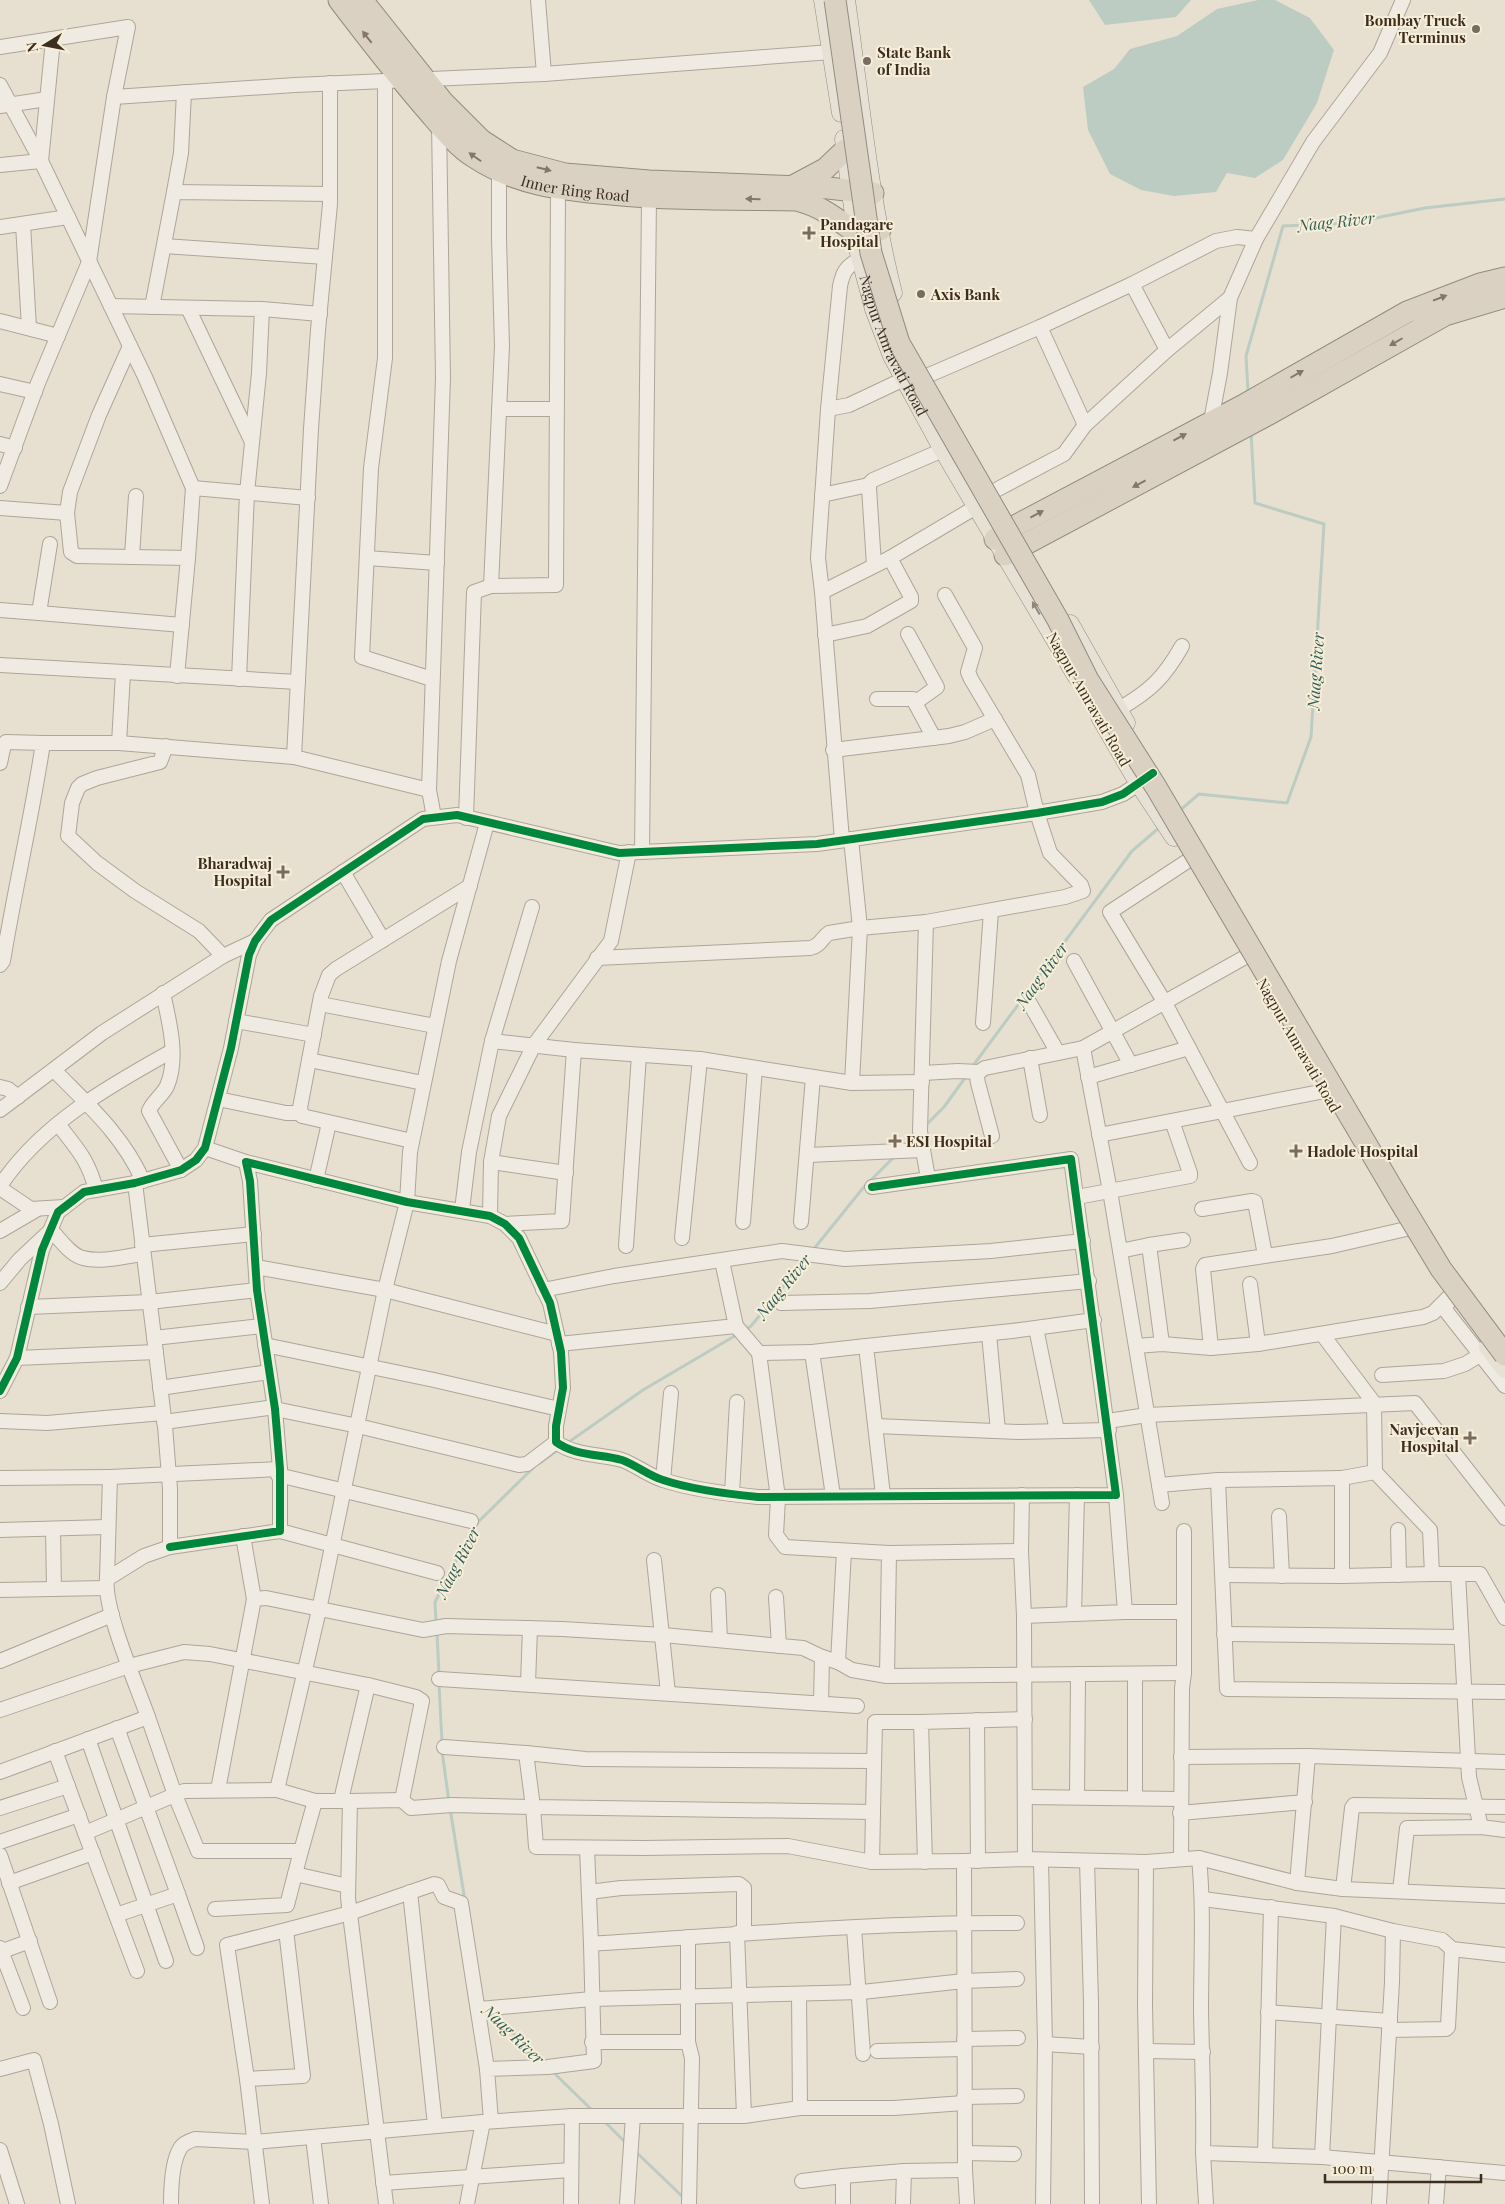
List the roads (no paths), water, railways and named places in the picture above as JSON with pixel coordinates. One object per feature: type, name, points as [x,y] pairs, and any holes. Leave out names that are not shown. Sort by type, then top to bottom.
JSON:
[{"type":"highway","name":"Inner Ring Road","points":[[339,0],[393,80],[473,157],[499,172],[558,189],[649,198],[797,200],[825,210],[856,233]]},
{"type":"highway","name":"Inner Ring Road","points":[[362,0],[424,80],[481,140],[512,160],[565,174],[649,181],[793,187],[873,193]]},
{"type":"highway","points":[[835,0],[871,254],[899,343],[1058,620],[1088,680],[1156,787],[1398,1198],[1441,1269],[1505,1355]]},
{"type":"highway","points":[[793,187],[825,169],[846,150]]},
{"type":"highway","points":[[856,233],[880,230]]},
{"type":"highway","points":[[1000,547],[1026,545],[1249,413],[1407,312],[1480,284],[1505,278]]},
{"type":"highway","points":[[1000,547],[1015,526],[1211,421],[1249,413],[1445,315],[1505,297]]},
{"type":"main road","name":"Nagpur Amravati Road","points":[[823,0],[846,150],[860,259],[874,309],[892,356],[943,450],[1139,784],[1166,809]]},
{"type":"main road","name":"Nagpur Amravati Road","points":[[846,0],[873,193],[896,305],[909,340],[1119,709],[1153,772],[1166,809],[1176,826],[1385,1165],[1451,1266],[1505,1342]]},
{"type":"main road","name":"Nagpur Amravati Road","points":[[1176,826],[1189,860],[1406,1229],[1451,1298],[1505,1369]]},
{"type":"street","points":[[538,0],[544,74]]},
{"type":"street","points":[[1211,421],[1220,373],[1230,298],[1256,239],[1313,142],[1380,53],[1403,0]]},
{"type":"street","points":[[0,48],[128,27],[114,97],[90,262],[35,392],[0,486]]},
{"type":"street","points":[[41,161],[53,40]]},
{"type":"street","points":[[114,97],[330,83],[544,74],[831,52]]},
{"type":"street","points":[[393,80],[385,358],[371,468],[362,657],[432,679]]},
{"type":"street","points":[[294,757],[308,498],[330,194],[330,83]]},
{"type":"street","points":[[0,85],[6,106],[41,161],[90,262],[194,488],[177,676]]},
{"type":"street","points":[[152,307],[181,154],[184,92]]},
{"type":"street","points":[[6,106],[47,100]]},
{"type":"street","points":[[434,817],[429,790],[443,378],[438,123]]},
{"type":"street","points":[[0,166],[41,161]]},
{"type":"street","points":[[491,586],[502,346],[498,238],[499,172]]},
{"type":"street","points":[[466,818],[474,592],[491,586],[556,584],[555,409],[558,189]]},
{"type":"street","points":[[174,192],[330,194]]},
{"type":"street","points":[[490,1216],[491,1162],[500,1116],[534,1045],[611,941],[636,852],[649,198]]},
{"type":"street","points":[[0,227],[68,217]]},
{"type":"street","points":[[23,224],[29,328]]},
{"type":"street","points":[[929,375],[1040,327],[1132,284],[1216,240],[1237,237],[1256,239]]},
{"type":"street","points":[[164,246],[325,257]]},
{"type":"street","points":[[852,1083],[860,928],[833,750],[818,558],[828,409],[840,286],[842,274],[848,266],[860,259]]},
{"type":"street","points":[[1132,284],[1167,350]]},
{"type":"street","points":[[996,490],[1064,454],[1085,425],[1167,350],[1230,298]]},
{"type":"street","points":[[111,306],[262,309],[320,314]]},
{"type":"street","points":[[188,308],[252,442]]},
{"type":"street","points":[[239,679],[247,493],[259,373],[262,309]]},
{"type":"street","points":[[0,321],[58,336]]},
{"type":"street","points":[[1040,327],[1085,425]]},
{"type":"street","points":[[130,346],[96,423],[70,492],[67,513],[71,552],[77,556],[188,558]]},
{"type":"street","points":[[828,409],[849,405],[904,379]]},
{"type":"street","points":[[0,384],[35,392]]},
{"type":"street","points":[[499,409],[555,409]]},
{"type":"street","points":[[0,444],[15,448]]},
{"type":"street","points":[[822,495],[866,487],[879,477],[943,450]]},
{"type":"street","points":[[866,487],[870,492],[874,566]]},
{"type":"street","points":[[194,488],[308,498]]},
{"type":"street","points":[[132,556],[136,496]]},
{"type":"street","points":[[822,592],[890,558],[976,507]]},
{"type":"street","points":[[0,508],[67,513]]},
{"type":"street","points":[[39,612],[50,544]]},
{"type":"street","points":[[367,558],[436,563]]},
{"type":"street","points":[[825,635],[867,626],[911,601],[911,596],[890,558]]},
{"type":"street","points":[[597,958],[810,948],[819,944],[829,933],[926,922],[1065,897],[1083,891],[1081,885],[1050,853],[1037,813],[1028,775],[968,672],[975,648],[945,594]]},
{"type":"street","points":[[0,610],[182,625]]},
{"type":"street","points":[[908,634],[937,687],[916,702]]},
{"type":"street","points":[[1119,709],[1146,693],[1169,667],[1182,646]]},
{"type":"street","points":[[0,665],[298,682]]},
{"type":"street","points":[[119,742],[123,673]]},
{"type":"street","points":[[877,699],[910,698],[916,702],[934,738]]},
{"type":"street","points":[[833,750],[934,738],[965,732],[994,718]]},
{"type":"street","points":[[0,763],[2,744],[10,741],[43,743],[119,742],[294,757],[429,790]]},
{"type":"street","points":[[0,965],[3,961],[7,894],[33,809],[43,743]]},
{"type":"street","points":[[166,746],[160,762],[97,778],[82,784],[78,788],[72,803],[68,836],[97,863],[135,891],[199,931],[224,956]]},
{"type":"street","points":[[0,1391],[16,1358],[42,1250],[58,1212],[84,1192],[139,1182],[181,1170],[196,1160],[205,1148],[236,1022],[249,955],[255,941],[271,920],[423,818],[457,815],[619,853],[816,844],[1102,802],[1123,794],[1153,772]]},
{"type":"street","points":[[277,1790],[319,1610],[385,1290],[407,1202],[412,1141],[449,961],[487,822]]},
{"type":"street","points":[[1189,860],[1110,911],[1164,1003],[1250,1163]]},
{"type":"street","points":[[343,872],[382,940]]},
{"type":"street","points":[[300,1113],[320,1004],[329,975],[470,886]]},
{"type":"street","points":[[462,1210],[469,1152],[492,1041],[532,907]]},
{"type":"street","points":[[983,1023],[991,911]]},
{"type":"street","points":[[926,922],[920,1131],[928,1178]]},
{"type":"street","points":[[0,1110],[102,1033],[224,956],[255,941]]},
{"type":"street","points":[[492,1041],[574,1050],[700,1059],[852,1083],[923,1078],[958,1071],[976,1072],[985,1068],[1083,1048],[1247,956]]},
{"type":"street","points":[[1074,961],[1131,1065]]},
{"type":"street","points":[[163,993],[172,1051],[171,1073],[168,1085],[149,1111],[181,1170]]},
{"type":"street","points":[[1029,1002],[1058,1053]]},
{"type":"street","points":[[320,1004],[435,1026]]},
{"type":"street","points":[[236,1022],[314,1035]]},
{"type":"street","points":[[1083,1048],[1110,1191],[1162,1503]]},
{"type":"street","points":[[1088,1077],[1189,1048]]},
{"type":"street","points":[[504,1224],[562,1221],[574,1050]]},
{"type":"street","points":[[36,1210],[26,1206],[0,1187],[10,1171],[58,1124],[85,1103],[118,1081],[172,1051]]},
{"type":"street","points":[[626,1246],[639,1055]]},
{"type":"street","points":[[1030,1058],[1040,1115]]},
{"type":"street","points":[[682,1238],[700,1059]]},
{"type":"street","points":[[309,1060],[423,1084]]},
{"type":"street","points":[[743,1222],[755,1068]]},
{"type":"street","points":[[54,1070],[123,1143],[134,1160],[139,1182],[142,1250],[164,1417],[169,1475],[170,1546]]},
{"type":"street","points":[[976,1072],[992,1136]]},
{"type":"street","points":[[801,1222],[813,1077]]},
{"type":"street","points":[[0,1087],[8,1089],[18,1097]]},
{"type":"street","points":[[1100,1135],[1325,1091]]},
{"type":"street","points":[[218,1099],[286,1113],[300,1113],[305,1118],[412,1141]]},
{"type":"street","points":[[1077,1197],[1190,1176],[1172,1121]]},
{"type":"street","points":[[316,1180],[329,1123]]},
{"type":"street","points":[[58,1124],[85,1159],[90,1168],[96,1190]]},
{"type":"street","points":[[205,1148],[246,1162],[407,1202],[490,1216],[504,1224],[519,1238],[550,1303],[558,1339],[563,1388],[556,1426],[559,1444]]},
{"type":"street","points":[[808,1155],[923,1150]]},
{"type":"street","points":[[872,1187],[1071,1159],[1108,1425],[1116,1495],[1125,1612]]},
{"type":"street","points":[[246,1162],[250,1181],[257,1290],[275,1408],[280,1531]]},
{"type":"street","points":[[491,1162],[566,1173]]},
{"type":"street","points":[[1202,1209],[1255,1202],[1265,1256]]},
{"type":"street","points":[[0,1231],[36,1210],[64,1207]]},
{"type":"street","points":[[1211,1348],[1203,1269],[1205,1265],[1332,1246],[1406,1229]]},
{"type":"street","points":[[51,1230],[67,1247],[83,1258],[98,1259],[142,1250],[254,1234]]},
{"type":"street","points":[[0,1283],[20,1259],[51,1230]]},
{"type":"street","points":[[1120,1251],[1183,1240]]},
{"type":"street","points":[[544,1290],[614,1276],[782,1250],[845,1259],[991,1251],[1083,1241]]},
{"type":"street","points":[[1149,1246],[1162,1344]]},
{"type":"street","points":[[722,1260],[737,1328],[757,1351],[778,1498],[776,1535],[784,1547],[844,1552],[1021,1552]]},
{"type":"street","points":[[256,1267],[385,1290],[558,1339],[737,1328]]},
{"type":"street","points":[[782,1303],[870,1301],[1088,1281]]},
{"type":"street","points":[[1250,1284],[1258,1344]]},
{"type":"street","points":[[28,1307],[150,1302],[257,1290]]},
{"type":"street","points":[[1136,1346],[1162,1344],[1211,1348],[1258,1344],[1423,1317],[1433,1313],[1451,1298]]},
{"type":"street","points":[[1451,1298],[1446,1304],[1446,1311],[1505,1386]]},
{"type":"street","points":[[757,1351],[812,1352],[988,1334],[1094,1320]]},
{"type":"street","points":[[16,1358],[155,1345],[262,1326]]},
{"type":"street","points":[[1036,1328],[1057,1431]]},
{"type":"street","points":[[988,1334],[998,1431]]},
{"type":"street","points":[[1322,1334],[1374,1403],[1375,1472],[1430,1530],[1432,1574]]},
{"type":"street","points":[[265,1344],[559,1409]]},
{"type":"street","points":[[866,1346],[883,1495]]},
{"type":"street","points":[[812,1352],[834,1496]]},
{"type":"street","points":[[1382,1375],[1444,1371],[1465,1364],[1480,1355]]},
{"type":"street","points":[[160,1388],[269,1372]]},
{"type":"street","points":[[663,1480],[671,1393]]},
{"type":"street","points":[[732,1494],[737,1402]]},
{"type":"street","points":[[876,1426],[998,1431],[1057,1431],[1108,1425],[1147,1415],[1374,1403],[1415,1403],[1505,1518]]},
{"type":"street","points":[[0,1421],[47,1423],[164,1417],[275,1408],[523,1465],[559,1444],[623,1461],[663,1480],[732,1494],[758,1497],[1116,1495]]},
{"type":"street","points":[[0,1478],[279,1472],[471,1521]]},
{"type":"street","points":[[1159,1485],[1218,1480],[1342,1478],[1375,1472]]},
{"type":"street","points":[[110,1477],[106,1583],[112,1615],[175,1795],[198,1850],[301,1851]]},
{"type":"street","points":[[1342,1478],[1342,1576]]},
{"type":"street","points":[[1218,1480],[1227,1689],[1505,1692]]},
{"type":"street","points":[[1022,1495],[1025,1859]]},
{"type":"street","points":[[1074,1614],[1077,1495]]},
{"type":"street","points":[[1279,1516],[1282,1576]]},
{"type":"street","points":[[0,1530],[108,1527]]},
{"type":"street","points":[[53,1529],[54,1589]]},
{"type":"street","points":[[1398,1530],[1399,1575]]},
{"type":"street","points":[[0,1590],[54,1589],[106,1583],[144,1556],[170,1546],[280,1531],[437,1573]]},
{"type":"street","points":[[1181,1859],[1184,1531]]},
{"type":"street","points":[[218,1790],[254,1599],[243,1536]]},
{"type":"street","points":[[821,1703],[830,1659],[844,1552]]},
{"type":"street","points":[[887,1676],[889,1552]]},
{"type":"street","points":[[654,1560],[668,1693]]},
{"type":"street","points":[[1458,1574],[1469,1777],[1481,1827]]},
{"type":"street","points":[[1223,1575],[1480,1574],[1505,1618]]},
{"type":"street","points":[[718,1595],[720,1640]]},
{"type":"street","points":[[776,1597],[779,1646]]},
{"type":"street","points":[[254,1599],[266,1598],[319,1610],[428,1630],[446,1626],[530,1628],[663,1635],[803,1648],[852,1670],[887,1676],[1184,1673]]},
{"type":"street","points":[[1024,1616],[1183,1612]]},
{"type":"street","points":[[0,1662],[112,1615]]},
{"type":"street","points":[[528,1684],[530,1628]]},
{"type":"street","points":[[1224,1634],[1460,1637]]},
{"type":"street","points":[[0,1710],[129,1666],[184,1652],[197,1652],[242,1660],[368,1685],[416,1697],[422,1701],[402,1800]]},
{"type":"street","points":[[1077,1797],[1078,1674]]},
{"type":"street","points":[[1134,1798],[1135,1674]]},
{"type":"street","points":[[439,1679],[857,1706]]},
{"type":"street","points":[[368,1685],[346,1801],[348,1886],[386,2204]]},
{"type":"street","points":[[0,1772],[148,1717]]},
{"type":"street","points":[[872,1862],[873,1761],[876,1721],[921,1722],[1024,1719]]},
{"type":"street","points":[[977,1720],[978,1861]]},
{"type":"street","points":[[921,1722],[925,1862]]},
{"type":"street","points":[[117,1728],[197,1948]]},
{"type":"street","points":[[88,1739],[166,1961]]},
{"type":"street","points":[[444,1747],[586,1759],[873,1761]]},
{"type":"street","points":[[55,1752],[137,1971]]},
{"type":"street","points":[[526,1753],[536,1847],[788,1846],[872,1862],[1025,1859],[1146,1862],[1199,1858],[1297,1883],[1343,1889],[1505,1896]]},
{"type":"street","points":[[1181,1757],[1308,1756],[1505,1762]]},
{"type":"street","points":[[1297,1883],[1308,1756]]},
{"type":"street","points":[[0,1808],[68,1786]]},
{"type":"street","points":[[85,1833],[184,1792],[218,1790],[277,1790],[315,1801],[402,1800],[411,1808],[445,1806],[873,1812]]},
{"type":"street","points":[[1025,1797],[1134,1798],[1180,1806],[1305,1802]]},
{"type":"street","points":[[215,1909],[287,1906],[315,1801]]},
{"type":"street","points":[[1343,1889],[1352,1808],[1354,1805],[1505,1808]]},
{"type":"street","points":[[0,1842],[78,1815]]},
{"type":"street","points":[[1400,1891],[1407,1828],[1481,1827],[1505,1830]]},
{"type":"street","points":[[487,2069],[548,2067],[594,2061],[587,1848]]},
{"type":"street","points":[[9,1883],[93,1853]]},
{"type":"street","points":[[1199,1858],[1203,1899],[1204,2100],[1202,2153],[1206,2204]]},
{"type":"street","points":[[1,1859],[50,2002]]},
{"type":"street","points":[[1041,1860],[1045,2044],[1043,2204]]},
{"type":"street","points":[[964,1861],[964,2100],[967,2204]]},
{"type":"street","points":[[1087,1861],[1092,2047],[1092,2204]]},
{"type":"street","points":[[1146,1862],[1146,2051],[1149,2204]]},
{"type":"street","points":[[295,1874],[348,1886]]},
{"type":"street","points":[[262,2204],[247,2079],[227,1945],[350,1913],[436,1884],[444,1897],[461,1903],[487,2069],[487,2122],[467,2204]]},
{"type":"street","points":[[589,1892],[621,1888],[739,1884],[744,1888],[741,1933],[744,2116]]},
{"type":"street","points":[[410,1892],[435,2125]]},
{"type":"street","points":[[116,1915],[178,1894]]},
{"type":"street","points":[[1203,1899],[1334,1916],[1442,1940],[1452,1949],[1505,1955]]},
{"type":"street","points":[[1265,2155],[1271,1908]]},
{"type":"street","points":[[1322,2157],[1334,1916]]},
{"type":"street","points":[[591,1944],[859,1927],[964,1922],[1017,1923]]},
{"type":"street","points":[[859,1927],[864,1991],[863,2054]]},
{"type":"street","points":[[247,2079],[303,2076],[286,1930]]},
{"type":"street","points":[[1379,2204],[1390,2025],[1393,1930]]},
{"type":"street","points":[[688,1937],[688,2042],[692,2058],[689,2204]]},
{"type":"street","points":[[23,2008],[0,1950],[30,1941]]},
{"type":"street","points":[[1268,2012],[1329,2016],[1443,2031],[1448,2027],[1452,1949]]},
{"type":"street","points":[[479,2009],[592,1999],[799,1994],[864,1991],[964,1981],[1017,1980]]},
{"type":"street","points":[[799,1994],[804,2108]]},
{"type":"street","points":[[877,2050],[1018,2038]]},
{"type":"street","points":[[592,2042],[688,2042]]},
{"type":"street","points":[[1045,2044],[1092,2047]]},
{"type":"street","points":[[1146,2051],[1203,2052]]},
{"type":"street","points":[[0,2069],[34,2060],[51,2124],[68,2204]]},
{"type":"street","points":[[172,2204],[172,2182],[179,2152],[186,2142],[195,2139],[254,2142],[435,2125],[572,2116],[744,2116],[804,2108],[894,2108],[1017,2096]]},
{"type":"street","points":[[571,2204],[572,2116]]},
{"type":"street","points":[[627,2204],[633,2116]]},
{"type":"street","points":[[312,2137],[321,2204]]},
{"type":"street","points":[[0,2150],[17,2204]]},
{"type":"street","points":[[965,2153],[1014,2154]]},
{"type":"street","points":[[1202,2153],[1322,2157],[1505,2173]]},
{"type":"street","points":[[1436,2204],[1439,2167]]},
{"type":"street","points":[[383,2183],[571,2170]]},
{"type":"street","points":[[802,2181],[843,2176],[965,2170]]},
{"type":"street","points":[[903,2204],[904,2172]]},
{"type":"street","points":[[843,2176],[843,2204]]},
{"type":"waterway","name":"Naag River","points":[[1248,392],[1246,356],[1283,226],[1351,223],[1425,208],[1505,199]]},
{"type":"waterway","name":"Naag River","points":[[1178,812],[1199,794],[1287,803],[1311,737],[1324,524],[1255,503],[1251,432]]},
{"type":"waterway","name":"Naag River","points":[[972,1067],[1132,851],[1160,827]]},
{"type":"waterway","name":"Naag River","points":[[925,1126],[944,1107],[967,1075]]},
{"type":"waterway","name":"Naag River","points":[[906,1145],[915,1136]]},
{"type":"waterway","name":"Naag River","points":[[813,1250],[863,1188],[896,1155]]},
{"type":"waterway","name":"Naag River","points":[[745,1330],[751,1326],[806,1259]]},
{"type":"waterway","name":"Naag River","points":[[566,1444],[643,1390],[738,1334]]},
{"type":"waterway","name":"Naag River","points":[[540,1463],[559,1449]]},
{"type":"waterway","name":"Naag River","points":[[436,1623],[435,1602],[475,1525],[533,1468]]},
{"type":"waterway","name":"Naag River","points":[[437,1632],[439,1675]]},
{"type":"waterway","name":"Naag River","points":[[439,1684],[442,1743]]},
{"type":"waterway","name":"Naag River","points":[[442,1751],[449,1802]]},
{"type":"waterway","name":"Naag River","points":[[450,1808],[465,1901]]},
{"type":"waterway","name":"Naag River","points":[[491,2012],[544,2063]]},
{"type":"waterway","name":"Naag River","points":[[552,2071],[594,2112]]},
{"type":"waterway","name":"Naag River","points":[[604,2121],[626,2143]]},
{"type":"waterway","name":"Naag River","points":[[635,2151],[684,2198]]},
{"type":"place","name":"Bombay Truck Terminus","points":[[1476,29]]},
{"type":"place","name":"State Bank of India","points":[[867,61]]},
{"type":"place","name":"Pandagare Hospital","points":[[809,233]]},
{"type":"place","name":"Axis Bank","points":[[921,294]]},
{"type":"place","name":"Bharadwaj Hospital","points":[[283,872]]},
{"type":"place","name":"ESI Hospital","points":[[895,1141]]},
{"type":"place","name":"Hadole Hospital","points":[[1296,1151]]},
{"type":"place","name":"Navjeevan Hospital","points":[[1470,1438]]}]
